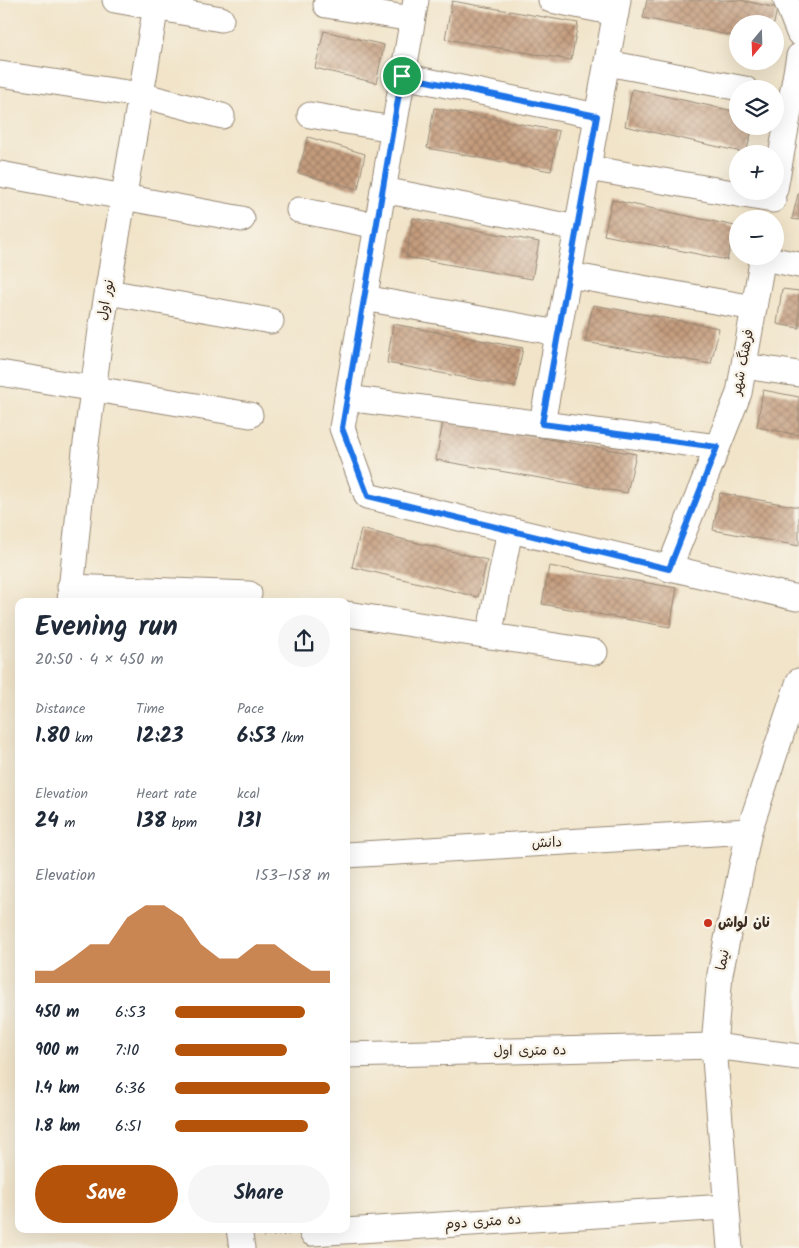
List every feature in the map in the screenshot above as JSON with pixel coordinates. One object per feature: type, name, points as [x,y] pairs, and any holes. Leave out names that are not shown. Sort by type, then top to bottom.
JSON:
[{"type":"street","points":[[115,0],[157,4],[221,19]]},
{"type":"street","points":[[542,424],[617,6],[551,0]]},
{"type":"street","points":[[786,0],[799,33]]},
{"type":"street","name":"نور اول","points":[[70,594],[94,388],[108,292],[157,4]]},
{"type":"street","points":[[326,5],[414,10],[342,428],[368,496],[797,598]]},
{"type":"street","points":[[784,94],[799,56]]},
{"type":"street","points":[[607,63],[729,86]]},
{"type":"street","points":[[0,74],[141,95],[222,116]]},
{"type":"street","points":[[402,76],[597,116]]},
{"type":"street","points":[[784,102],[791,146],[784,167]]},
{"type":"street","points":[[310,115],[393,129]]},
{"type":"street","points":[[588,168],[729,192]]},
{"type":"street","points":[[0,174],[242,219]]},
{"type":"street","points":[[383,190],[577,228]]},
{"type":"street","points":[[299,210],[377,226]]},
{"type":"street","points":[[784,261],[799,264]]},
{"type":"street","name":"فرهنگ شهر","points":[[669,569],[739,393],[762,265]]},
{"type":"street","points":[[568,275],[754,308]]},
{"type":"street","points":[[108,292],[271,321]]},
{"type":"street","points":[[364,298],[558,333]]},
{"type":"street","points":[[744,366],[799,374]]},
{"type":"street","points":[[0,373],[250,415]]},
{"type":"street","points":[[347,398],[717,447]]},
{"type":"street","points":[[489,636],[510,530]]},
{"type":"street","points":[[70,594],[249,594]]},
{"type":"street","points":[[350,614],[595,652]]},
{"type":"street","name":"نیما","points":[[730,1248],[714,1046],[720,974],[749,831],[799,681]]},
{"type":"street","name":"دانش","points":[[350,855],[749,831]]},
{"type":"street","name":"ده متری اول","points":[[350,1055],[714,1046],[799,1056]]},
{"type":"street","name":"ده متری دوم","points":[[350,1231],[726,1207]]},
{"type":"path","points":[[240,1238],[312,1233]]},
{"type":"building","points":[[647,0],[740,0],[777,8],[776,15],[729,15],[729,35],[643,18]]},
{"type":"building","points":[[452,1],[578,23],[571,60],[445,39]]},
{"type":"building","points":[[324,31],[384,45],[376,83],[315,68]]},
{"type":"building","points":[[632,89],[729,110],[729,135],[751,135],[748,145],[729,145],[729,149],[625,126]]},
{"type":"building","points":[[434,108],[559,131],[551,171],[427,148]]},
{"type":"building","points":[[308,137],[365,154],[358,189],[298,173]]},
{"type":"building","points":[[799,194],[799,220],[792,219]]},
{"type":"building","points":[[612,200],[729,225],[729,252],[727,260],[604,235]]},
{"type":"building","points":[[413,218],[539,242],[532,279],[406,257]]},
{"type":"building","points":[[782,289],[799,291],[799,328],[777,324]]},
{"type":"building","points":[[593,305],[719,328],[711,364],[585,342]]},
{"type":"building","points":[[393,324],[523,348],[515,387],[387,363]]},
{"type":"building","points":[[763,390],[799,397],[799,435],[757,427]]},
{"type":"building","points":[[443,421],[636,454],[627,493],[436,460]]},
{"type":"building","points":[[720,493],[799,507],[799,546],[713,530]]},
{"type":"building","points":[[361,529],[487,560],[478,597],[352,567]]},
{"type":"building","points":[[549,566],[677,588],[670,627],[542,604]]},
{"type":"place","name":"نان لواش","points":[[708,923]]},
{"type":"route","points":[[402,76],[597,116],[542,424],[717,447],[669,569],[368,496],[342,428],[402,76]]}]
